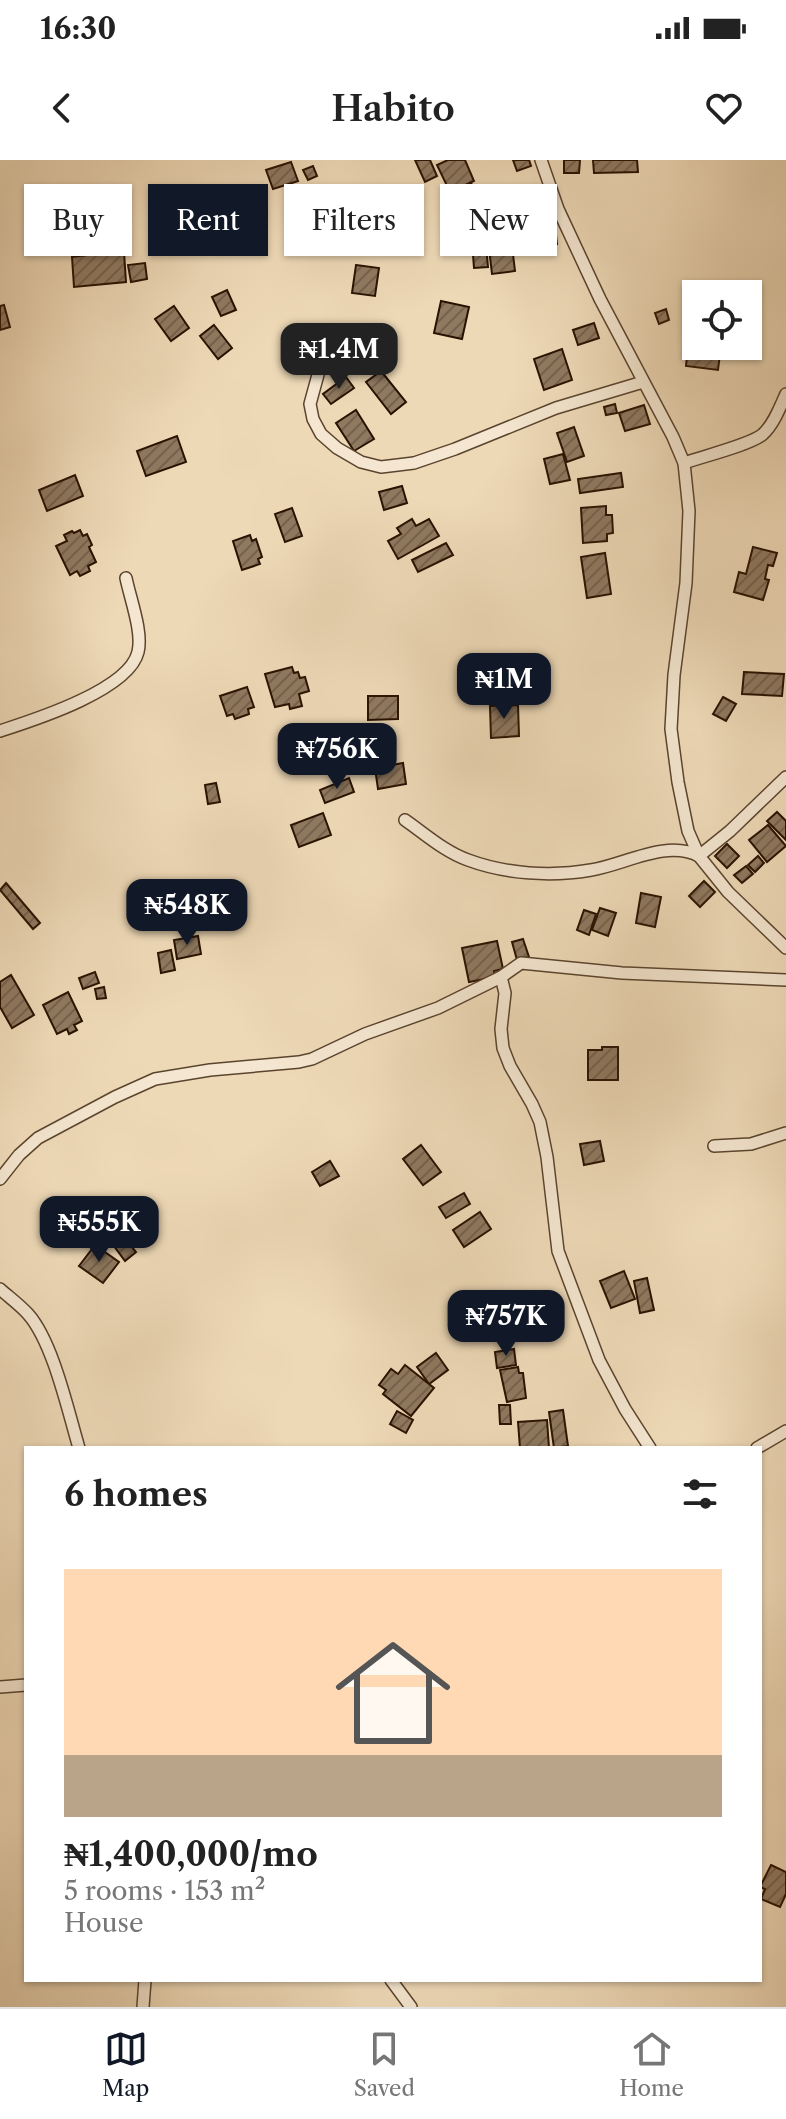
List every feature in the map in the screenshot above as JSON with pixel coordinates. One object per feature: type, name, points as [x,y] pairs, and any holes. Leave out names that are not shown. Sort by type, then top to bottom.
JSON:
[{"type":"street","points":[[541,160],[558,209],[600,299],[684,463],[689,511],[686,583],[674,675],[671,729],[688,831],[699,856],[728,892],[786,948]]},
{"type":"street","points":[[321,337],[322,360],[310,404],[313,419],[321,434],[337,448],[361,462],[381,467],[414,463],[556,408],[643,382]]},
{"type":"street","points":[[684,463],[763,435],[786,394]]},
{"type":"street","points":[[0,731],[49,715],[104,688],[126,671],[138,654],[139,636],[126,578]]},
{"type":"street","points":[[699,856],[786,777]]},
{"type":"street","points":[[405,820],[467,860],[525,873],[557,874],[591,870],[681,849],[699,856]]},
{"type":"street","points":[[0,1179],[38,1138],[155,1079],[312,1059],[365,1034],[438,1008],[501,977],[521,963],[622,973],[786,980]]},
{"type":"street","points":[[501,977],[505,993],[501,1029],[503,1048],[540,1122],[558,1251],[599,1360],[649,1446]]},
{"type":"street","points":[[714,1146],[751,1144],[786,1133]]},
{"type":"street","points":[[0,1289],[29,1315],[42,1337],[78,1446]]},
{"type":"street","points":[[760,1446],[786,1431]]},
{"type":"street","points":[[0,1687],[24,1685]]},
{"type":"street","points":[[143,2007],[145,1982]]},
{"type":"street","points":[[392,1982],[411,2007]]},
{"type":"building","points":[[415,160],[430,160],[437,176],[425,182]]},
{"type":"building","points":[[448,160],[465,160],[474,181],[446,184],[437,165]]},
{"type":"building","points":[[513,160],[529,160],[531,166],[517,171]]},
{"type":"building","points":[[564,160],[580,160],[579,173],[564,173]]},
{"type":"building","points":[[593,160],[637,160],[638,172],[594,173]]},
{"type":"building","points":[[291,162],[298,181],[273,189],[266,170]]},
{"type":"building","points":[[313,166],[317,176],[308,180],[303,170]]},
{"type":"building","points":[[124,256],[126,282],[74,287],[72,257]]},
{"type":"building","points":[[473,256],[487,256],[488,267],[474,268]]},
{"type":"building","points":[[490,256],[513,256],[515,271],[492,274]]},
{"type":"building","points":[[145,263],[147,279],[131,282],[128,265]]},
{"type":"building","points":[[356,265],[379,268],[375,296],[352,293]]},
{"type":"building","points":[[227,290],[236,310],[221,316],[212,297]]},
{"type":"building","points":[[441,301],[469,307],[462,339],[434,333]]},
{"type":"building","points":[[4,305],[10,327],[0,330],[0,306]]},
{"type":"building","points":[[174,306],[189,328],[171,341],[155,319]]},
{"type":"building","points":[[666,309],[669,320],[659,324],[655,313]]},
{"type":"building","points":[[594,323],[599,338],[578,345],[573,330]]},
{"type":"building","points":[[214,325],[232,348],[218,359],[200,336]]},
{"type":"building","points":[[562,349],[572,380],[544,390],[534,359]]},
{"type":"building","points":[[687,360],[719,360],[718,370],[686,366]]},
{"type":"building","points":[[381,371],[406,402],[391,414],[366,382]]},
{"type":"building","points":[[346,377],[354,388],[331,404],[323,394]]},
{"type":"building","points":[[615,404],[617,413],[606,415],[604,407]]},
{"type":"building","points":[[644,405],[650,424],[625,431],[619,413]]},
{"type":"building","points":[[356,410],[374,439],[354,451],[336,423]]},
{"type":"building","points":[[574,427],[584,456],[567,462],[557,433]]},
{"type":"building","points":[[177,436],[186,462],[146,476],[137,451]]},
{"type":"building","points":[[563,454],[570,480],[550,484],[544,459]]},
{"type":"building","points":[[621,473],[623,487],[580,493],[578,479]]},
{"type":"building","points":[[75,475],[83,496],[47,511],[39,490]]},
{"type":"building","points":[[402,486],[407,503],[384,510],[379,492]]},
{"type":"building","points":[[606,506],[606,515],[612,515],[613,533],[607,534],[607,541],[583,543],[581,508]]},
{"type":"building","points":[[292,508],[302,536],[285,542],[275,514]]},
{"type":"building","points":[[412,519],[416,526],[429,519],[439,536],[398,559],[388,541],[401,534],[397,528]]},
{"type":"building","points":[[80,530],[83,536],[87,534],[96,562],[88,566],[90,571],[80,576],[77,571],[70,575],[56,546],[67,541],[64,535]]},
{"type":"building","points":[[250,535],[252,541],[256,539],[262,557],[258,559],[260,564],[242,570],[233,541]]},
{"type":"building","points":[[446,543],[453,555],[418,572],[412,560]]},
{"type":"building","points":[[753,547],[777,553],[773,566],[768,565],[765,579],[769,580],[763,600],[734,592],[739,572],[746,574]]},
{"type":"building","points":[[605,553],[611,594],[587,598],[581,557]]},
{"type":"building","points":[[292,667],[300,678],[305,677],[309,691],[299,694],[302,706],[290,709],[289,704],[275,707],[265,674]]},
{"type":"building","points":[[744,672],[784,674],[782,696],[742,694]]},
{"type":"building","points":[[247,687],[254,707],[248,709],[249,714],[235,719],[233,714],[227,716],[220,696]]},
{"type":"building","points":[[368,696],[398,696],[398,719],[368,720]]},
{"type":"building","points":[[723,697],[736,704],[726,721],[713,714]]},
{"type":"building","points":[[518,705],[519,736],[491,738],[490,706]]},
{"type":"building","points":[[403,763],[406,784],[378,789],[375,768]]},
{"type":"building","points":[[349,778],[354,792],[325,803],[320,790]]},
{"type":"building","points":[[216,783],[220,802],[208,804],[205,785]]},
{"type":"building","points":[[777,812],[786,821],[786,840],[767,821]]},
{"type":"building","points":[[323,813],[331,835],[299,847],[291,825]]},
{"type":"building","points":[[768,825],[786,846],[767,862],[749,840]]},
{"type":"building","points":[[727,844],[739,856],[727,868],[715,856]]},
{"type":"building","points":[[758,856],[764,863],[755,872],[748,865]]},
{"type":"building","points":[[746,866],[753,874],[742,883],[734,875]]},
{"type":"building","points":[[704,881],[715,892],[700,907],[689,896]]},
{"type":"building","points":[[6,883],[40,923],[33,929],[0,890]]},
{"type":"building","points":[[641,893],[661,897],[655,927],[636,923]]},
{"type":"building","points":[[600,908],[616,913],[608,936],[592,930]]},
{"type":"building","points":[[584,910],[596,914],[589,935],[577,930]]},
{"type":"building","points":[[198,936],[201,954],[177,959],[174,940]]},
{"type":"building","points":[[523,939],[529,957],[517,960],[512,942]]},
{"type":"building","points":[[497,941],[503,969],[494,971],[495,977],[469,982],[462,948]]},
{"type":"building","points":[[171,950],[175,970],[161,973],[158,953]]},
{"type":"building","points":[[95,972],[99,983],[83,989],[79,978]]},
{"type":"building","points":[[11,975],[34,1015],[12,1028],[0,1007],[0,982]]},
{"type":"building","points":[[104,987],[106,998],[97,999],[95,989]]},
{"type":"building","points":[[68,992],[82,1021],[74,1025],[77,1030],[69,1034],[67,1029],[57,1034],[43,1005]]},
{"type":"building","points":[[602,1047],[618,1047],[618,1080],[588,1080],[588,1050],[602,1050]]},
{"type":"building","points":[[600,1141],[604,1161],[584,1165],[580,1144]]},
{"type":"building","points":[[421,1145],[441,1172],[423,1185],[403,1159]]},
{"type":"building","points":[[330,1161],[339,1176],[320,1186],[312,1172]]},
{"type":"building","points":[[464,1193],[470,1204],[446,1218],[439,1207]]},
{"type":"building","points":[[480,1212],[491,1229],[464,1247],[453,1230]]},
{"type":"building","points":[[117,1232],[136,1252],[125,1261],[110,1237]]},
{"type":"building","points":[[95,1245],[119,1262],[103,1283],[79,1266]]},
{"type":"building","points":[[624,1271],[635,1299],[611,1308],[600,1281]]},
{"type":"building","points":[[647,1278],[654,1310],[640,1313],[634,1281]]},
{"type":"building","points":[[514,1349],[516,1365],[497,1368],[495,1352]]},
{"type":"building","points":[[436,1353],[448,1370],[429,1384],[417,1367]]},
{"type":"building","points":[[405,1365],[434,1388],[411,1416],[383,1394],[386,1390],[379,1385],[391,1369],[398,1374]]},
{"type":"building","points":[[518,1367],[519,1373],[523,1373],[526,1398],[507,1402],[500,1370]]},
{"type":"building","points":[[499,1405],[510,1405],[511,1424],[500,1424]]},
{"type":"building","points":[[563,1410],[568,1446],[554,1446],[549,1412]]},
{"type":"building","points":[[397,1411],[413,1420],[406,1433],[390,1424]]},
{"type":"building","points":[[547,1420],[549,1446],[520,1446],[518,1422]]},
{"type":"building","points":[[771,1865],[786,1872],[786,1894],[780,1907],[762,1899],[765,1889],[762,1883]]}]
